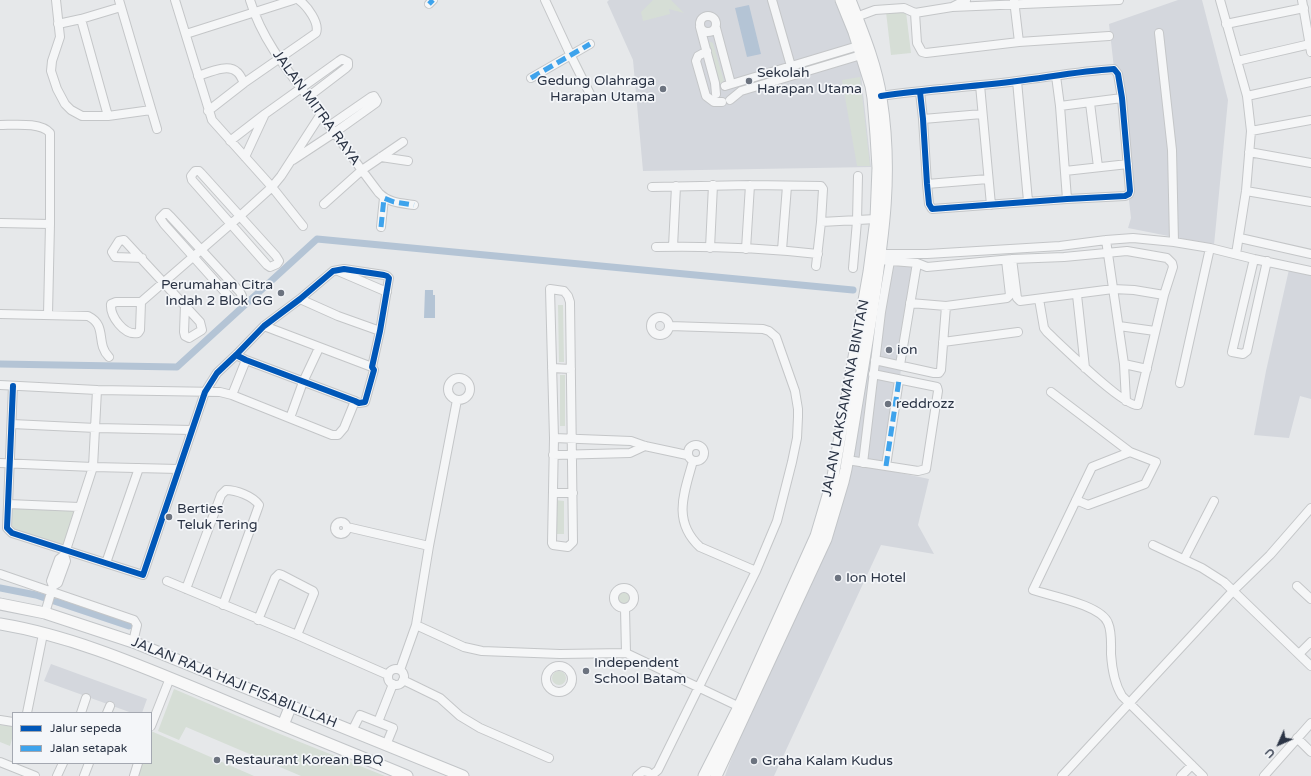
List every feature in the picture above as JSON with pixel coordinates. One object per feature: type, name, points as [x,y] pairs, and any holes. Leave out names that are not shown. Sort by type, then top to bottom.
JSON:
[{"type":"main road","name":"JALAN LAKSAMANA BINTAN","points":[[716,776],[742,708],[816,536],[830,492],[865,298],[876,219],[878,168],[873,98],[860,51],[841,0]]},
{"type":"main road","name":"JALAN LAKSAMANA BINTAN","points":[[704,776],[742,708],[826,539],[848,460],[876,311],[883,258],[887,163],[886,132],[881,96],[876,75],[850,0]]},
{"type":"main road","name":"JALAN RAJA HAJI FISABILILLAH","points":[[0,604],[46,609],[133,642],[463,776]]},
{"type":"main road","name":"JALAN RAJA HAJI FISABILILLAH","points":[[0,624],[43,634],[86,647],[170,678],[407,776]]},
{"type":"main road","points":[[283,725],[291,706]]},
{"type":"street","points":[[56,0],[60,39],[52,61],[51,71],[61,98],[71,110],[82,116],[108,116],[152,110]]},
{"type":"street","points":[[174,0],[212,120],[272,187],[303,226]]},
{"type":"street","name":"JALAN MITRA RAYA","points":[[250,0],[265,37],[362,170],[324,204]]},
{"type":"street","points":[[186,34],[293,0]]},
{"type":"street","points":[[208,111],[279,58],[316,34],[317,24],[309,11],[299,0]]},
{"type":"street","points":[[545,0],[590,94]]},
{"type":"street","points":[[772,0],[791,66]]},
{"type":"street","points":[[952,7],[966,0]]},
{"type":"street","points":[[856,17],[876,10],[890,9],[907,8],[915,13],[952,7],[1015,2],[1119,0]]},
{"type":"street","points":[[1220,0],[1247,96],[1251,131],[1246,191],[1240,238],[1236,254]]},
{"type":"street","points":[[1015,2],[1019,42]]},
{"type":"street","points":[[58,24],[81,19],[120,3],[157,129]]},
{"type":"street","points":[[1226,24],[1303,4],[1310,48],[1237,61]]},
{"type":"street","points":[[915,13],[917,43],[922,52],[930,54],[1019,42],[1109,36]]},
{"type":"street","points":[[708,16],[711,16],[715,20],[728,85],[732,93],[726,101],[718,99],[716,94],[716,83],[700,27],[701,19],[708,16]]},
{"type":"street","points":[[81,19],[108,116]]},
{"type":"street","points":[[700,27],[706,33],[712,32],[716,28]]},
{"type":"street","points":[[1159,33],[1172,150],[1174,242]]},
{"type":"street","points":[[531,78],[590,44]]},
{"type":"street","points":[[707,51],[698,56],[696,61],[706,96],[714,102],[726,101],[741,91],[860,51]]},
{"type":"street","points":[[716,94],[718,89],[728,85],[791,66],[860,51]]},
{"type":"street","points":[[230,141],[339,61],[342,59],[348,62],[348,66],[346,68],[308,97]]},
{"type":"street","points":[[198,76],[227,68],[238,72],[244,83]]},
{"type":"street","points":[[881,96],[1114,70],[1118,74],[1122,98],[1130,191],[1125,196],[932,209],[929,204],[920,92]]},
{"type":"street","points":[[1056,76],[1060,106],[1067,199]]},
{"type":"street","points":[[1017,81],[1028,202]]},
{"type":"street","points":[[1247,96],[1311,82]]},
{"type":"street","points":[[980,85],[991,205]]},
{"type":"street","points":[[288,163],[376,103],[376,98],[374,96],[371,97],[329,126]]},
{"type":"street","points":[[1060,106],[1122,98]]},
{"type":"street","points":[[1090,103],[1098,167]]},
{"type":"street","points":[[244,157],[266,114]]},
{"type":"street","points":[[141,302],[140,330],[138,333],[134,334],[127,331],[118,322],[111,312],[111,304],[116,302],[141,302],[240,216],[272,187],[321,114]]},
{"type":"street","points":[[923,119],[982,114]]},
{"type":"street","points":[[1251,131],[1311,120]]},
{"type":"street","points":[[0,125],[40,126],[50,133],[48,314]]},
{"type":"street","points":[[403,142],[362,170],[384,198],[394,202],[414,205]]},
{"type":"street","points":[[1249,152],[1311,163]]},
{"type":"street","points":[[381,157],[408,161]]},
{"type":"street","points":[[1065,170],[1128,164]]},
{"type":"street","points":[[194,171],[199,171],[201,173],[276,256],[279,261],[277,264],[270,267],[231,224],[192,180],[194,171]]},
{"type":"street","points":[[853,268],[857,221],[858,176]]},
{"type":"street","points":[[927,184],[988,179]]},
{"type":"street","points":[[746,249],[750,185]]},
{"type":"street","points":[[652,187],[750,185],[822,187],[821,222],[816,266]]},
{"type":"street","points":[[673,247],[676,186]]},
{"type":"street","points":[[710,248],[713,186]]},
{"type":"street","points":[[782,250],[787,186]]},
{"type":"street","points":[[1246,191],[1311,201]]},
{"type":"street","points":[[381,227],[384,198]]},
{"type":"street","points":[[168,213],[202,250],[240,292],[242,296],[240,300],[236,302],[232,300],[194,256],[161,220],[160,218],[162,215],[168,213]]},
{"type":"street","points":[[821,222],[876,219]]},
{"type":"street","points":[[0,223],[50,224]]},
{"type":"street","points":[[883,258],[1060,246],[1126,237],[1174,242],[1210,248],[1311,271]]},
{"type":"street","points":[[1240,238],[1311,254]]},
{"type":"street","points":[[1106,240],[1124,364],[1126,401]]},
{"type":"street","points":[[656,247],[782,250],[818,254]]},
{"type":"street","points":[[1180,383],[1210,248]]},
{"type":"street","points":[[883,258],[917,263],[927,267],[1134,252],[1167,258],[1172,263],[1173,267],[1155,331],[1139,404],[1135,406],[1126,401],[1085,368],[1044,328],[1039,299]]},
{"type":"street","points":[[142,258],[185,305]]},
{"type":"street","points":[[1254,259],[1232,352],[1239,354],[1244,354],[1247,351],[1267,262]]},
{"type":"street","points":[[1009,260],[1018,299],[1020,300],[1077,295],[1113,289],[1134,290],[1164,295]]},
{"type":"street","points":[[910,303],[946,306],[1007,298],[1010,295],[1009,260]]},
{"type":"street","points":[[900,365],[917,263]]},
{"type":"street","points":[[13,386],[7,528],[10,532],[65,552],[143,575],[205,392],[217,373],[264,326],[300,299],[327,275],[336,270],[344,269],[387,276],[389,278],[372,368],[374,370],[365,402],[359,403],[236,355]]},
{"type":"street","points":[[336,270],[387,292]]},
{"type":"street","points":[[550,289],[564,291],[570,302],[573,542],[568,547],[553,545],[552,543],[554,438],[552,368],[550,289]]},
{"type":"street","points":[[1246,292],[1259,295]]},
{"type":"street","points":[[1077,295],[1085,368]]},
{"type":"street","points":[[300,299],[338,316],[380,332]]},
{"type":"street","points":[[875,360],[939,373],[941,370],[946,306]]},
{"type":"street","points":[[863,463],[875,360],[876,311]]},
{"type":"street","points":[[0,314],[88,316],[95,319],[102,333],[101,344],[104,352],[109,357]]},
{"type":"street","points":[[264,326],[372,368]]},
{"type":"street","points":[[637,776],[643,771],[648,772],[651,776],[658,770],[756,571],[777,521],[797,438],[798,409],[795,391],[776,337],[763,329],[670,326]]},
{"type":"street","points":[[1119,326],[1155,331]]},
{"type":"street","points":[[943,342],[1018,332]]},
{"type":"street","points":[[290,418],[303,382],[319,348]]},
{"type":"street","points":[[232,395],[246,360]]},
{"type":"street","points":[[1124,364],[1147,368]]},
{"type":"street","points":[[552,368],[571,369]]},
{"type":"street","points":[[848,460],[918,472],[926,469],[938,391],[937,388],[934,386],[873,374]]},
{"type":"street","points":[[886,466],[898,380]]},
{"type":"street","points":[[0,385],[97,390],[220,392],[232,395],[332,435],[338,435],[344,428],[355,401]]},
{"type":"street","points":[[46,609],[51,591],[51,581],[59,559],[65,552],[93,467],[97,390]]},
{"type":"street","points":[[1051,392],[1130,452],[1156,462],[1145,484],[1088,505],[1076,500]]},
{"type":"street","points":[[400,670],[416,625],[429,546],[457,400]]},
{"type":"street","points":[[12,424],[192,430]]},
{"type":"street","points":[[554,438],[631,441],[690,458],[682,500],[682,509],[683,518],[694,541],[700,547],[756,571]]},
{"type":"street","points":[[553,456],[630,453],[645,446]]},
{"type":"street","points":[[1130,452],[1092,467],[1033,590],[1087,606],[1104,617],[1108,623],[1112,671],[1122,696],[1203,776]]},
{"type":"street","points":[[0,464],[179,469]]},
{"type":"street","points":[[106,563],[139,468]]},
{"type":"street","points":[[186,589],[223,491],[231,490],[254,499],[259,504],[258,508],[223,605]]},
{"type":"street","points":[[553,493],[573,493]]},
{"type":"street","points":[[1184,559],[1214,501]]},
{"type":"street","points":[[8,504],[79,507]]},
{"type":"street","points":[[1062,776],[1233,591],[1270,555],[1311,508]]},
{"type":"street","points":[[347,527],[429,546]]},
{"type":"street","points":[[1154,545],[1184,559],[1224,582],[1311,666]]},
{"type":"street","points":[[0,574],[134,620],[136,625],[133,642]]},
{"type":"street","points":[[258,620],[275,578],[279,574],[282,575],[309,588],[314,593],[296,635]]},
{"type":"street","points":[[167,580],[388,675]]},
{"type":"street","points":[[1297,586],[1311,599]]},
{"type":"street","points":[[625,608],[626,654]]},
{"type":"street","points":[[416,625],[464,647],[482,651],[560,654],[626,654],[742,708]]},
{"type":"street","points":[[27,712],[43,634]]},
{"type":"street","points":[[1299,654],[1311,642]]},
{"type":"street","points":[[559,665],[560,654]]},
{"type":"street","points":[[400,670],[393,669],[388,675],[389,681],[393,684],[398,684],[403,680]]},
{"type":"street","points":[[400,670],[403,674],[403,680]]},
{"type":"street","points":[[152,723],[170,678]]},
{"type":"street","points":[[403,680],[440,698],[460,716],[480,728],[549,758]]},
{"type":"street","points":[[378,722],[393,684]]},
{"type":"street","points":[[81,712],[86,698]]},
{"type":"street","points":[[352,731],[360,715],[393,728],[386,745]]},
{"type":"street","points":[[0,720],[12,722]]},
{"type":"street","points":[[1269,774],[1311,722]]},
{"type":"street","points":[[1297,738],[1311,752]]},
{"type":"street","points":[[0,762],[35,776]]},
{"type":"street","points":[[57,776],[63,764]]},
{"type":"street","points":[[84,776],[88,764]]},
{"type":"street","points":[[134,776],[138,764]]},
{"type":"street","points":[[1181,776],[1192,765]]},
{"type":"shaded area","name":"Sekolah Harapan Utama","points":[[609,0],[834,0],[848,30],[861,74],[871,167],[643,171],[633,60],[607,2]]},
{"type":"shaded area","points":[[653,0],[671,0],[684,13],[669,9],[670,14],[643,21],[641,12]]},
{"type":"shaded area","points":[[1178,0],[1202,0],[1228,100],[1214,245],[1128,228],[1131,218],[1109,24]]},
{"type":"shaded area","points":[[886,12],[906,12],[911,53],[891,55]]},
{"type":"shaded area","points":[[709,42],[713,43],[724,81],[722,83],[719,83]]},
{"type":"shaded area","points":[[860,77],[870,166],[857,166],[842,80]]},
{"type":"shaded area","points":[[878,252],[918,256],[886,470],[929,479],[918,525],[934,554],[881,545],[774,776],[725,776],[766,664],[835,506]]},
{"type":"shaded area","points":[[1290,265],[1311,270],[1311,399],[1300,396],[1289,438],[1254,435],[1266,371]]},
{"type":"shaded area","points":[[558,305],[563,305],[564,362],[559,362]]},
{"type":"shaded area","points":[[560,375],[565,375],[565,426],[560,426]]},
{"type":"shaded area","points":[[555,500],[564,501],[564,534],[555,534]]},
{"type":"shaded area","points":[[9,504],[81,509],[67,551],[8,529]]},
{"type":"shaded area","points":[[621,590],[627,590],[631,594],[631,600],[627,604],[621,604],[617,600],[617,594]]},
{"type":"shaded area","points":[[51,664],[147,699],[142,712],[129,712],[44,681]]},
{"type":"shaded area","points":[[556,671],[562,671],[566,675],[566,681],[562,685],[556,685],[552,681],[552,675]]},
{"type":"shaded area","points":[[174,689],[385,776],[301,776],[186,727],[179,740],[158,731]]},
{"type":"shaded area","points":[[0,725],[12,726],[12,739],[10,746],[0,742]]},
{"type":"shaded area","points":[[152,731],[254,776],[132,776],[138,764],[152,764]]},
{"type":"water","points":[[749,5],[761,54],[747,57],[735,8]]},
{"type":"water","points":[[425,290],[433,290],[433,295],[435,295],[435,318],[424,318]]},
{"type":"waterway","points":[[0,364],[177,367],[317,239],[853,290]]},
{"type":"waterway","points":[[0,588],[36,595],[129,626]]},
{"type":"marked path","points":[[429,4],[433,0]]},
{"type":"marked path","points":[[531,78],[590,44]]},
{"type":"marked path","points":[[381,227],[384,198],[394,202],[414,205]]},
{"type":"marked path","points":[[886,466],[899,380]]},
{"type":"cycle path","points":[[881,96],[1114,69],[1118,74],[1122,98],[1130,191],[1129,194],[1125,196],[932,209],[929,204],[920,92]]},
{"type":"cycle path","points":[[13,386],[7,528],[12,533],[143,575],[205,392],[217,373],[264,326],[300,299],[333,271],[344,269],[384,275],[389,278],[372,367],[374,370],[365,402],[359,403],[236,355]]},
{"type":"place","name":"Sekolah Harapan Utama","points":[[749,81]]},
{"type":"place","name":"Gedung Olahraga Harapan Utama","points":[[663,89]]},
{"type":"place","name":"Perumahan Citra Indah 2 Blok GG","points":[[281,293]]},
{"type":"place","name":"ion","points":[[889,350]]},
{"type":"place","name":"reddrozz","points":[[888,404]]},
{"type":"place","name":"Berties Teluk Tering","points":[[169,517]]},
{"type":"place","name":"Ion Hotel","points":[[838,578]]},
{"type":"place","name":"Independent School Batam","points":[[586,671]]},
{"type":"place","name":"Restaurant Korean BBQ","points":[[217,760]]},
{"type":"place","name":"Graha Kalam Kudus","points":[[754,761]]}]
